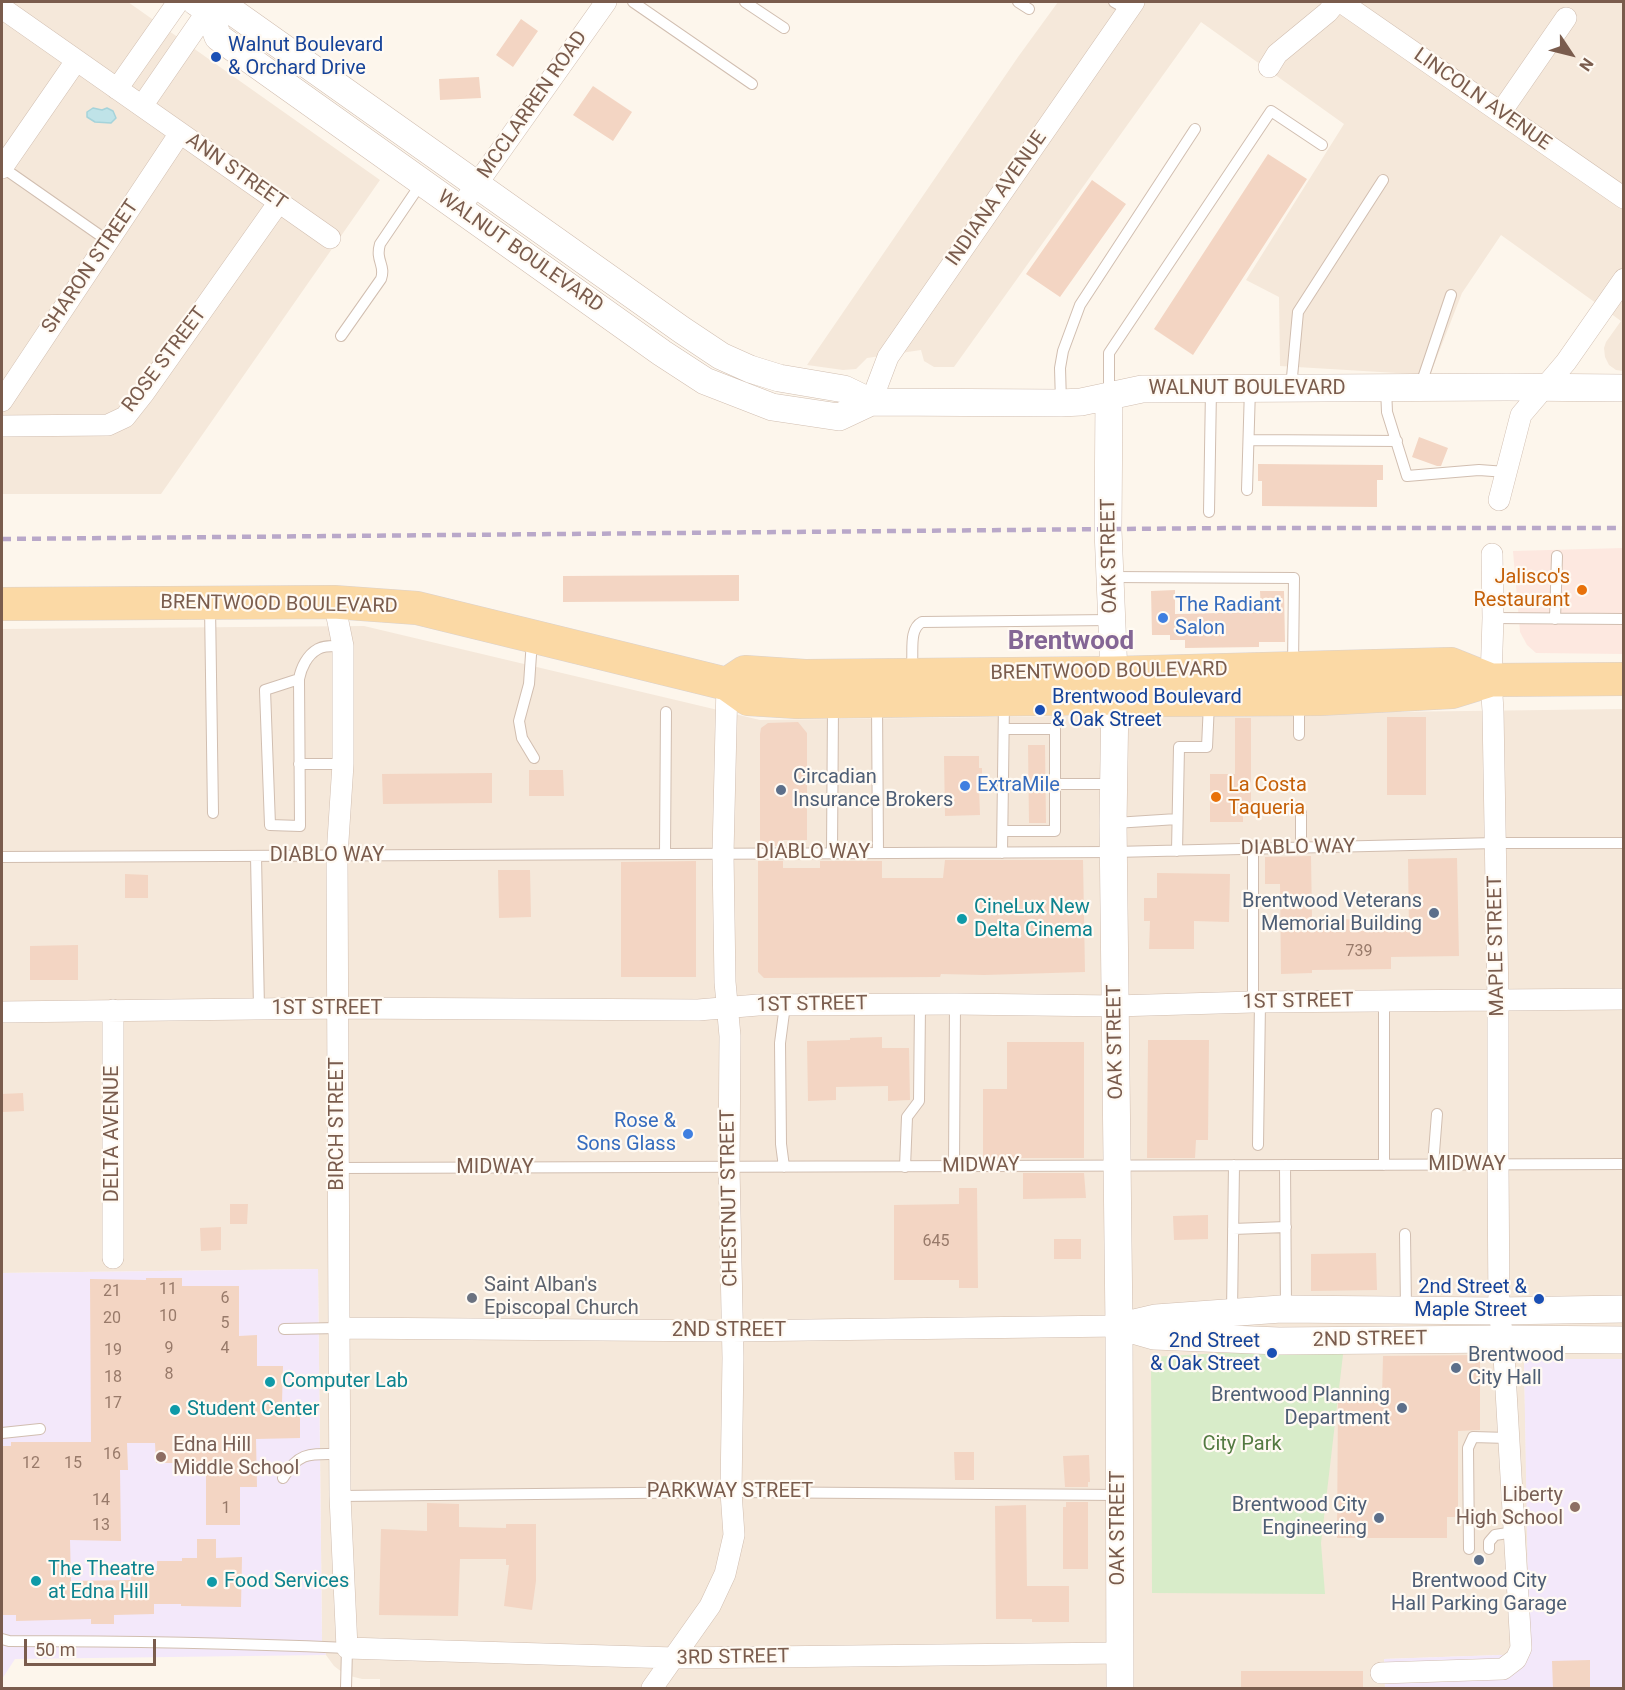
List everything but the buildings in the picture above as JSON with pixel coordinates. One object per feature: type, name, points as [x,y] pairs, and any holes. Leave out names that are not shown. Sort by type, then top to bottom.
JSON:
[{"type":"main road","name":"BRENTWOOD BOULEVARD","points":[[2,604],[334,602],[417,608],[727,684],[748,699],[833,702],[900,690],[1296,684]]},
{"type":"main road","name":"BRENTWOOD BOULEVARD","points":[[727,684],[745,672],[805,676],[900,690],[1004,714],[1114,685],[1157,700],[1209,700],[1296,684],[1451,664],[1491,680],[1623,679]]},
{"type":"street","points":[[117,89],[178,2]]},
{"type":"street","name":"MCCLARREN ROAD","points":[[460,208],[606,2]]},
{"type":"street","points":[[1269,67],[1277,54],[1328,12],[1336,2]]},
{"type":"street","name":"LINCOLN AVENUE","points":[[1341,2],[1623,198]]},
{"type":"street","name":"INDIANA AVENUE","points":[[871,402],[888,357],[1125,4]]},
{"type":"street","points":[[142,106],[202,6]]},
{"type":"street","name":"WALNUT BOULEVARD","points":[[202,6],[233,12],[721,356],[750,369],[779,378],[844,389],[871,402],[1061,403],[1081,402],[1142,389],[1623,388]]},
{"type":"street","name":"WALNUT BOULEVARD","points":[[202,6],[218,37],[662,353],[705,381],[772,407],[839,417],[871,402]]},
{"type":"street","name":"ANN STREET","points":[[2,8],[330,238]]},
{"type":"street","points":[[1501,112],[1566,18]]},
{"type":"street","points":[[2,167],[76,60]]},
{"type":"street","name":"SHARON STREET","points":[[2,401],[180,133]]},
{"type":"street","name":"ROSE STREET","points":[[2,426],[108,425],[125,417],[279,202]]},
{"type":"street","points":[[1499,500],[1521,415],[1566,362],[1623,279]]},
{"type":"street","name":"OAK STREET","points":[[1109,396],[1108,530],[1114,685],[1113,823],[1119,1326],[1120,1689]]},
{"type":"street","name":"MAPLE STREET","points":[[1381,1672],[1503,1669],[1516,1659],[1521,1648],[1503,1339],[1499,1311],[1498,1000],[1491,680],[1492,554]]},
{"type":"street","name":"BIRCH STREET","points":[[334,602],[343,646],[343,764],[337,856],[339,1454],[347,1648]]},
{"type":"street","name":"CHESTNUT STREET","points":[[652,1689],[710,1606],[725,1574],[734,1535],[731,1491],[733,1358],[729,1167],[730,1036],[725,982],[723,854],[727,684]]},
{"type":"street","name":"1ST STREET","points":[[2,1012],[338,1008],[698,1010],[785,1005],[1116,1006],[1257,1002],[1623,999]]},
{"type":"street","name":"DELTA AVENUE","points":[[113,1010],[113,1258]]},
{"type":"street","name":"2ND STREET","points":[[339,1328],[732,1331],[1119,1326],[1156,1318],[1286,1309],[1623,1310]]},
{"type":"street","name":"2ND STREET","points":[[1119,1326],[1154,1336],[1279,1341],[1623,1340]]},
{"type":"street","name":"3RD STREET","points":[[347,1648],[674,1658],[1119,1653]]},
{"type":"lane","points":[[633,2],[752,84]]},
{"type":"lane","points":[[745,2],[784,28]]},
{"type":"lane","points":[[1018,2],[1029,9]]},
{"type":"lane","points":[[1109,396],[1109,353],[1271,111],[1322,145]]},
{"type":"lane","points":[[1061,403],[1060,368],[1063,351],[1080,305],[1195,129]]},
{"type":"lane","points":[[2,167],[108,241]]},
{"type":"lane","points":[[1290,389],[1298,312],[1383,180]]},
{"type":"lane","points":[[341,336],[381,279],[383,273],[377,252],[380,244],[422,182]]},
{"type":"lane","points":[[1420,387],[1451,295]]},
{"type":"lane","points":[[1247,490],[1250,388]]},
{"type":"lane","points":[[1386,388],[1387,412],[1407,476],[1479,470],[1506,472]]},
{"type":"lane","points":[[1209,512],[1211,389]]},
{"type":"lane","points":[[1249,440],[1397,441]]},
{"type":"lane","points":[[1555,619],[1557,556]]},
{"type":"lane","points":[[1110,577],[1294,578],[1299,735]]},
{"type":"lane","points":[[210,603],[213,813]]},
{"type":"lane","points":[[1493,618],[1623,619]]},
{"type":"lane","points":[[878,853],[900,690],[913,662],[915,627],[922,622],[1111,620]]},
{"type":"lane","points":[[532,636],[529,684],[519,721],[522,738],[534,758]]},
{"type":"lane","points":[[299,679],[265,690],[270,825],[300,826],[299,679],[301,669],[308,657],[319,648],[343,646]]},
{"type":"lane","points":[[1177,850],[1179,747],[1207,747],[1209,700]]},
{"type":"lane","points":[[832,853],[833,702]]},
{"type":"lane","points":[[665,854],[666,712]]},
{"type":"lane","points":[[1002,853],[1004,714],[1055,729],[1055,831],[1003,831]]},
{"type":"lane","points":[[299,764],[343,764]]},
{"type":"lane","points":[[1055,784],[1113,784]]},
{"type":"lane","points":[[1300,813],[1301,848]]},
{"type":"lane","points":[[1113,823],[1177,819]]},
{"type":"lane","name":"DIABLO WAY","points":[[2,857],[1002,853],[1496,843],[1623,843]]},
{"type":"lane","points":[[1253,849],[1258,1145]]},
{"type":"lane","points":[[256,856],[260,1009]]},
{"type":"lane","points":[[1384,1001],[1384,1165]]},
{"type":"lane","points":[[954,1166],[955,1004]]},
{"type":"lane","points":[[784,1167],[781,1144],[780,1042],[785,1005]]},
{"type":"lane","points":[[905,1167],[907,1117],[919,1101],[920,1005]]},
{"type":"lane","points":[[1434,1165],[1437,1114]]},
{"type":"lane","name":"MIDWAY","points":[[338,1168],[1623,1164]]},
{"type":"lane","points":[[1285,1165],[1286,1309]]},
{"type":"lane","points":[[1232,1312],[1233,1166]]},
{"type":"lane","points":[[1233,1229],[1286,1227]]},
{"type":"lane","points":[[1406,1234],[1406,1310]]},
{"type":"lane","points":[[284,1329],[339,1328]]},
{"type":"lane","points":[[2,1433],[40,1429]]},
{"type":"lane","points":[[1469,1550],[1468,1448],[1473,1437],[1509,1438]]},
{"type":"lane","points":[[283,1478],[299,1458],[315,1454],[339,1454]]},
{"type":"lane","name":"PARKWAY STREET","points":[[340,1496],[731,1491],[1119,1495]]},
{"type":"lane","points":[[1489,1549],[1489,1542],[1495,1535],[1514,1532]]},
{"type":"lane","points":[[2,1639],[9,1641],[282,1644],[347,1648],[346,1689]]},
{"type":"shaded area","points":[[2,2],[128,2],[380,180],[161,494],[2,494]]},
{"type":"shaded area","points":[[1058,2],[1623,2],[1623,371],[1616,370],[1609,365],[1604,348],[1621,321],[1501,235],[1462,293],[1430,375],[1280,366],[1279,297],[1246,280],[1344,124],[1201,22],[954,367],[934,367],[924,361],[921,350],[867,358],[856,369],[843,370],[807,365]]},
{"type":"shaded area","points":[[1623,548],[1623,654],[1536,653],[1527,645],[1520,632],[1513,551]]},
{"type":"shaded area","points":[[364,626],[760,720],[1623,709],[1623,1359],[1524,1359],[1530,1654],[1384,1659],[1385,1688],[380,1688],[380,1679],[362,1679],[346,1675],[334,1666],[326,1655],[322,1641],[318,1269],[2,1273],[2,629]]},
{"type":"shaded area","name":"Edna Hill Middle School","points":[[318,1269],[322,1641],[326,1655],[15,1659],[2,1679],[2,1273]]},
{"type":"shaded area","name":"Liberty High School","points":[[1524,1359],[1623,1359],[1623,1688],[1385,1688],[1384,1659],[1529,1654]]},
{"type":"green space","name":"City Park","points":[[1344,1346],[1321,1543],[1325,1594],[1152,1593],[1151,1357]]},
{"type":"water","points":[[93,108],[102,110],[107,108],[113,111],[116,118],[111,123],[95,122],[87,117],[87,112]]},
{"type":"railway","points":[[2,539],[1233,528],[1624,528]]},
{"type":"place","name":"Walnut Boulevard & Orchard Drive","points":[[216,57]]},
{"type":"place","name":"Jalisco's Restaurant","points":[[1582,590]]},
{"type":"place","name":"The Radiant Salon","points":[[1163,618]]},
{"type":"place","name":"Brentwood Boulevard & Oak Street","points":[[1040,710]]},
{"type":"place","name":"ExtraMile","points":[[965,786]]},
{"type":"place","name":"Circadian Insurance Brokers","points":[[781,790]]},
{"type":"place","name":"La Costa Taqueria","points":[[1216,797]]},
{"type":"place","name":"Brentwood Veterans Memorial Building","points":[[1434,913]]},
{"type":"place","name":"CineLux New Delta Cinema","points":[[962,919]]},
{"type":"place","name":"Rose & Sons Glass","points":[[688,1134]]},
{"type":"place","name":"Saint Alban's Episcopal Church","points":[[472,1298]]},
{"type":"place","name":"2nd Street & Maple Street","points":[[1539,1299]]},
{"type":"place","name":"2nd Street & Oak Street","points":[[1272,1353]]},
{"type":"place","name":"Brentwood City Hall","points":[[1456,1368]]},
{"type":"place","name":"Computer Lab","points":[[270,1382]]},
{"type":"place","name":"Brentwood Planning Department","points":[[1402,1408]]},
{"type":"place","name":"Student Center","points":[[175,1410]]},
{"type":"place","name":"Edna Hill Middle School","points":[[161,1457]]},
{"type":"place","name":"Liberty High School","points":[[1575,1507]]},
{"type":"place","name":"Brentwood City Engineering","points":[[1379,1518]]},
{"type":"place","name":"Brentwood City Hall Parking Garage","points":[[1479,1560]]},
{"type":"place","name":"The Theatre at Edna Hill","points":[[36,1581]]},
{"type":"place","name":"Food Services","points":[[212,1582]]},
{"type":"district","name":"Brentwood","points":[[1071,642]]}]
